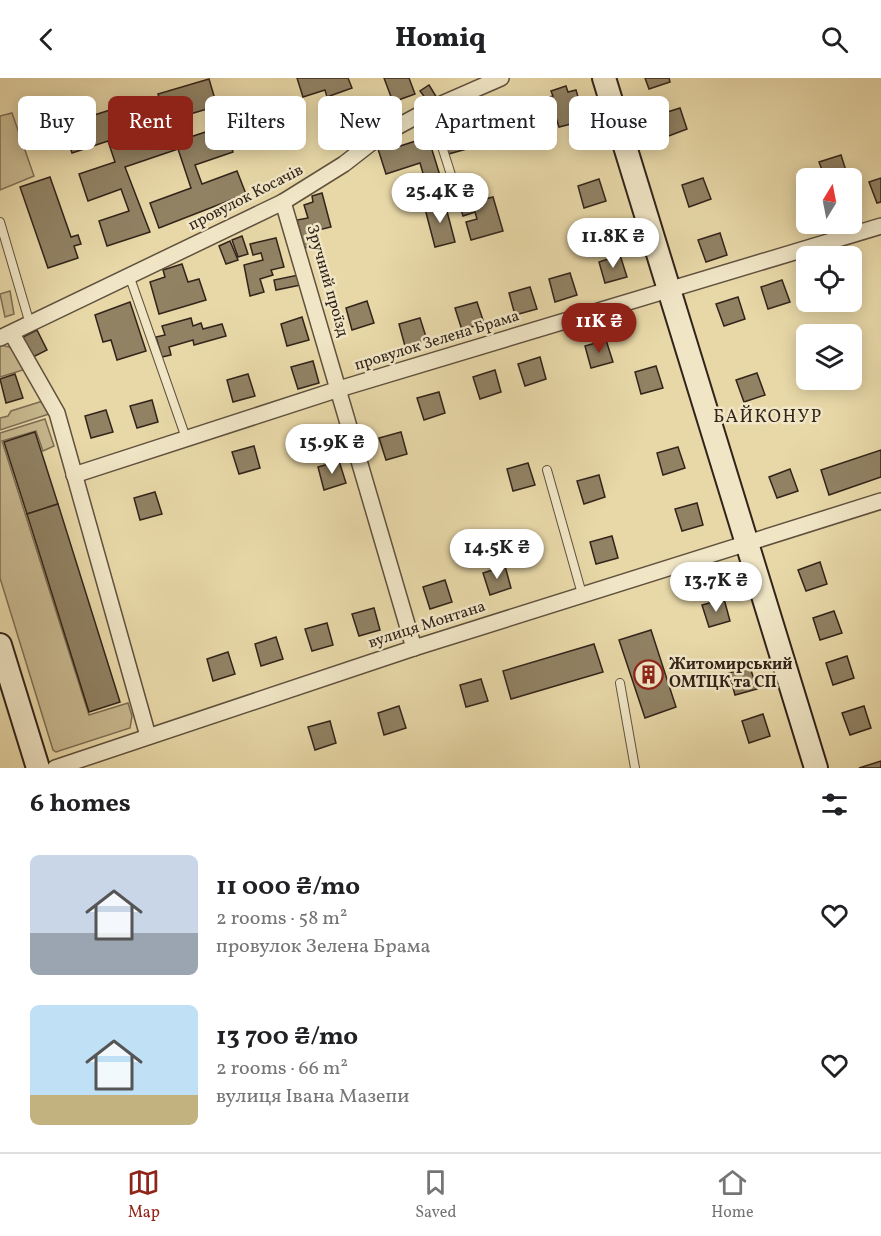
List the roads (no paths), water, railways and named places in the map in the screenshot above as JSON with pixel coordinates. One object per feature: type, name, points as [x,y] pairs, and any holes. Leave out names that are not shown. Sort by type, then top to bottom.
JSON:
[{"type":"main road","points":[[604,78],[816,768]]},
{"type":"main road","points":[[0,645],[38,768]]},
{"type":"street","name":"провулок Косачів","points":[[460,96],[501,78]]},
{"type":"street","name":"провулок Косачів","points":[[6,336],[284,202],[344,164],[380,136],[414,118]]},
{"type":"street","name":"Зручний проїзд","points":[[284,202],[414,648]]},
{"type":"street","name":"провулок Зелена Брама","points":[[74,475],[339,389],[881,226]]},
{"type":"street","points":[[6,336],[57,413],[148,736]]},
{"type":"street","name":"вулиця Монтана","points":[[55,768],[414,648],[881,501]]},
{"type":"lane","points":[[443,150],[453,181]]},
{"type":"lane","points":[[0,222],[30,324]]},
{"type":"lane","points":[[129,275],[186,438]]},
{"type":"lane","points":[[547,470],[582,594]]},
{"type":"lane","points":[[620,683],[635,768]]},
{"type":"place","name":"Житомирський ОМТЦК та СП","points":[[648,674]]},
{"type":"district","name":"БАЙКОНУР","points":[[768,417]]}]
